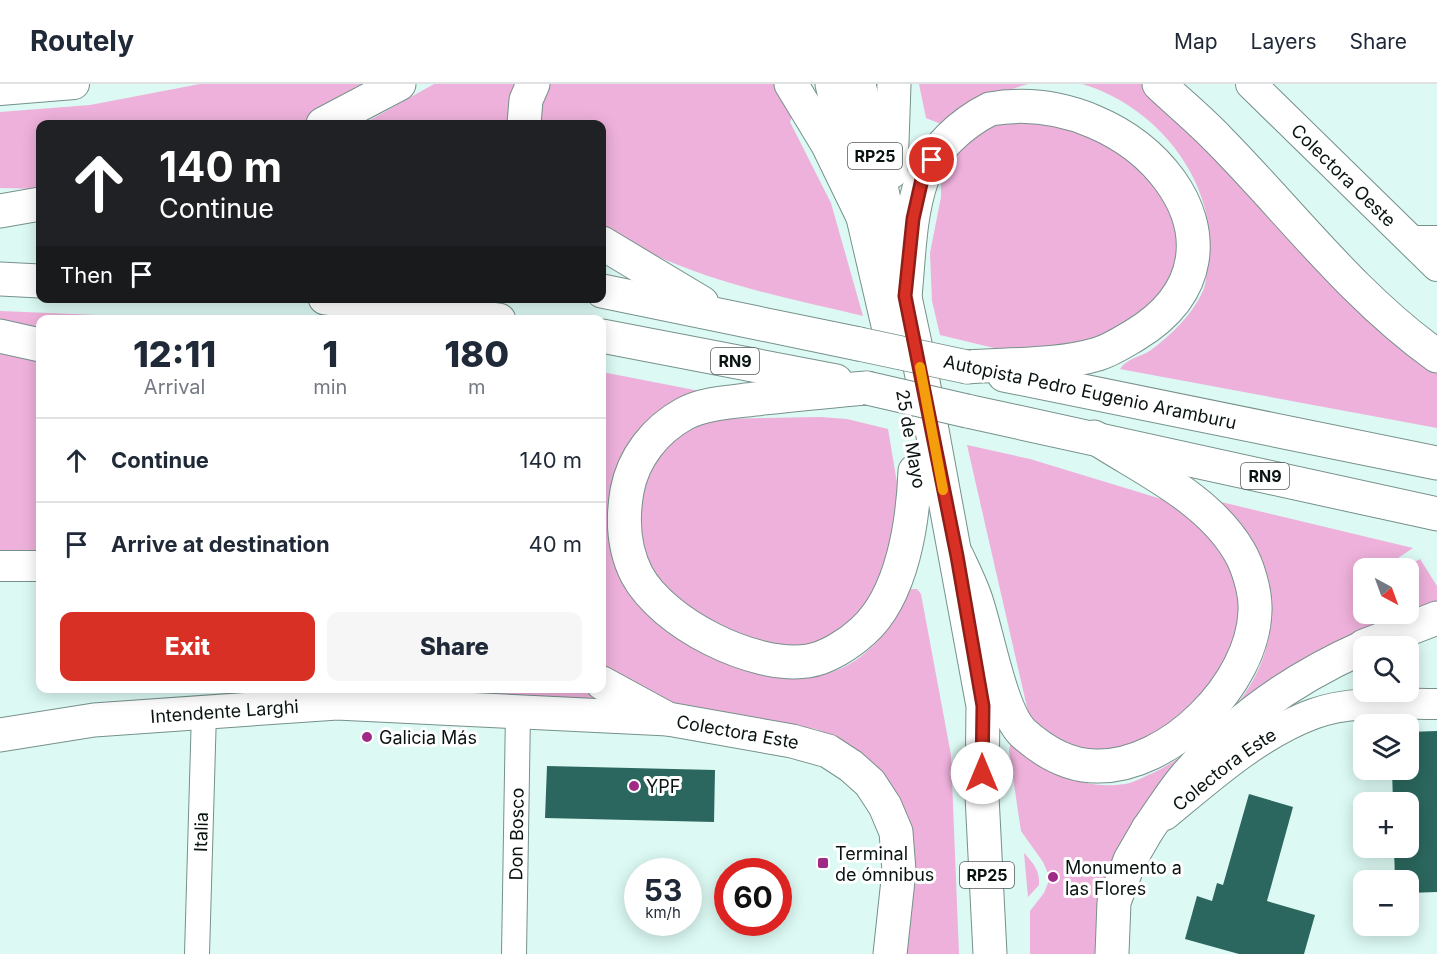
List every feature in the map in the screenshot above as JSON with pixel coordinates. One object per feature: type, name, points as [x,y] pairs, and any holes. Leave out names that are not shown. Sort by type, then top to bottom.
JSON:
[{"type":"main road","points":[[331,120],[399,84]]},
{"type":"main road","points":[[524,120],[526,100],[533,84]]},
{"type":"main road","points":[[791,84],[876,221]]},
{"type":"main road","name":"25 de Mayo","points":[[832,84],[876,221],[905,296],[957,556],[983,706],[982,796],[990,954]]},
{"type":"main road","name":"25 de Mayo","points":[[860,84],[876,221],[915,471],[934,553],[962,713],[982,796]]},
{"type":"main road","points":[[876,221],[894,84]]},
{"type":"main road","points":[[1159,84],[1219,139],[1331,261],[1385,315],[1437,356]]},
{"type":"main road","points":[[905,296],[913,219],[922,179],[932,160],[951,136],[978,115],[1008,99],[1035,93],[1062,92],[1089,96],[1113,107],[1132,121],[1165,154],[1182,183],[1193,225],[1194,245],[1188,272],[1173,303],[1153,324],[1098,354],[967,367]]},
{"type":"main road","points":[[0,211],[36,205]]},
{"type":"main road","points":[[0,222],[36,225]]},
{"type":"main road","points":[[606,245],[724,316]]},
{"type":"main road","points":[[0,279],[36,281]]},
{"type":"main road","name":"Autopista Pedro Eugenio Aramburu","points":[[606,292],[1437,463]]},
{"type":"main road","points":[[365,303],[459,315]]},
{"type":"main road","points":[[0,336],[36,344]]},
{"type":"main road","name":"RN9","points":[[606,337],[867,388],[1437,514]]},
{"type":"main road","points":[[867,388],[721,403],[686,412],[661,428],[638,457],[625,504],[626,548],[638,576],[658,603],[689,627],[722,644],[782,660],[808,661],[837,650],[864,630],[884,602],[902,565],[914,514],[915,471]]},
{"type":"main road","points":[[957,556],[974,596],[1009,710],[1023,732],[1055,756],[1096,766],[1123,764],[1156,750],[1199,720],[1221,696],[1249,645],[1256,611],[1251,584],[1239,552],[1218,522],[1190,500],[1094,437]]},
{"type":"main road","points":[[1392,636],[1437,618]]},
{"type":"main road","points":[[1148,829],[1199,762],[1259,707],[1353,652]]},
{"type":"main road","points":[[606,685],[668,719]]},
{"type":"main road","points":[[204,712],[250,693]]},
{"type":"main road","name":"Intendente Larghi","points":[[0,735],[94,720],[204,712],[330,696],[518,714],[668,719]]},
{"type":"main road","name":"Colectora Este","points":[[668,719],[792,741],[828,751],[870,783],[885,806],[896,832],[899,871],[890,954]]},
{"type":"main road","name":"Colectora Este","points":[[1112,954],[1114,902],[1130,860],[1148,829]]},
{"type":"street","points":[[0,90],[74,84]]},
{"type":"street","name":"Colectora Oeste","points":[[1251,84],[1422,238],[1437,266]]},
{"type":"street","points":[[0,566],[36,566]]},
{"type":"street","name":"Colectora Este","points":[[1148,829],[1256,745],[1315,713],[1359,705],[1437,704]]},
{"type":"street","name":"Italia","points":[[197,954],[204,712]]},
{"type":"street","name":"Don Bosco","points":[[514,954],[518,714]]},
{"type":"shaded area","points":[[200,84],[384,84],[317,120],[36,120],[36,189],[0,188],[0,112],[90,105]]},
{"type":"shaded area","points":[[434,84],[525,84],[515,120],[370,120]]},
{"type":"shaded area","points":[[545,84],[781,84],[796,106],[790,122],[831,203],[863,316],[761,292],[697,272],[665,260],[606,230],[606,120],[539,120]]},
{"type":"shaded area","points":[[919,84],[1028,84],[986,101],[948,127],[926,118]]},
{"type":"shaded area","points":[[1082,84],[1145,84],[1437,370],[1437,428],[1120,369],[1126,362],[1158,344],[1192,310],[1205,284],[1209,236],[1204,206],[1194,179],[1178,153],[1159,130],[1136,110],[1110,95]]},
{"type":"shaded area","points":[[1089,107],[1186,220],[1170,296],[1100,339],[1062,347],[994,348],[940,335],[932,301],[930,253],[941,197],[941,175],[963,140],[980,125]]},
{"type":"shaded area","points":[[0,311],[97,315],[36,315],[36,337],[0,331]]},
{"type":"shaded area","points":[[0,348],[36,358],[36,555],[0,554]]},
{"type":"shaded area","points":[[606,373],[705,392],[632,457],[639,604],[683,641],[740,668],[771,676],[801,678],[830,673],[856,660],[875,644],[891,624],[911,589],[917,589],[921,594],[951,755],[959,954],[901,954],[896,793],[874,765],[847,743],[816,729],[695,712],[672,706],[606,673]]},
{"type":"shaded area","points":[[820,417],[847,419],[888,429],[900,501],[893,542],[864,619],[812,651],[714,632],[642,569],[633,508],[656,455],[693,426],[716,419]]},
{"type":"shaded area","points":[[967,445],[1030,459],[1168,501],[1182,510],[1209,537],[1230,568],[1244,616],[1233,661],[1173,730],[1104,757],[1053,742],[1029,716]]},
{"type":"shaded area","points":[[1217,501],[1413,548],[1398,558],[1353,558],[1353,624],[1386,624],[1366,636],[1353,636],[1353,643],[1101,891],[1095,954],[1030,954],[1030,911],[1044,893],[1050,878],[1043,862],[1021,831],[1009,751],[1011,739],[1050,768],[1091,784],[1130,783],[1169,764],[1192,749],[1214,730],[1234,709],[1250,685],[1262,660],[1269,634],[1269,607],[1266,596]]},
{"type":"shaded area","points":[[1419,560],[1437,586],[1437,609],[1421,616],[1419,612]]},
{"type":"shaded area","points":[[443,693],[587,693],[603,701]]},
{"type":"shaded area","points":[[1024,853],[1036,868],[1039,880],[1039,885],[1028,897]]},
{"type":"building","points":[[1437,731],[1437,892],[1419,893],[1419,870],[1395,870],[1394,858],[1419,858],[1419,792],[1393,792],[1392,780],[1419,780],[1419,732]]},
{"type":"building","points":[[547,766],[715,770],[714,822],[545,818]]},
{"type":"building","points":[[1249,794],[1293,807],[1267,901],[1315,915],[1304,954],[1239,954],[1185,939],[1197,896],[1212,901],[1217,883],[1223,885]]},
{"type":"slow traffic","points":[[920,367],[943,490]]},
{"type":"place","name":"Galicia Más","points":[[367,737]]},
{"type":"place","name":"YPF","points":[[634,786]]},
{"type":"place","name":"Terminal de ómnibus","points":[[823,863]]},
{"type":"place","name":"Monumento a las Flores","points":[[1053,877]]},
{"type":"route","points":[[932,160],[922,179],[913,219],[905,296],[957,556],[983,706],[982,773]]}]
